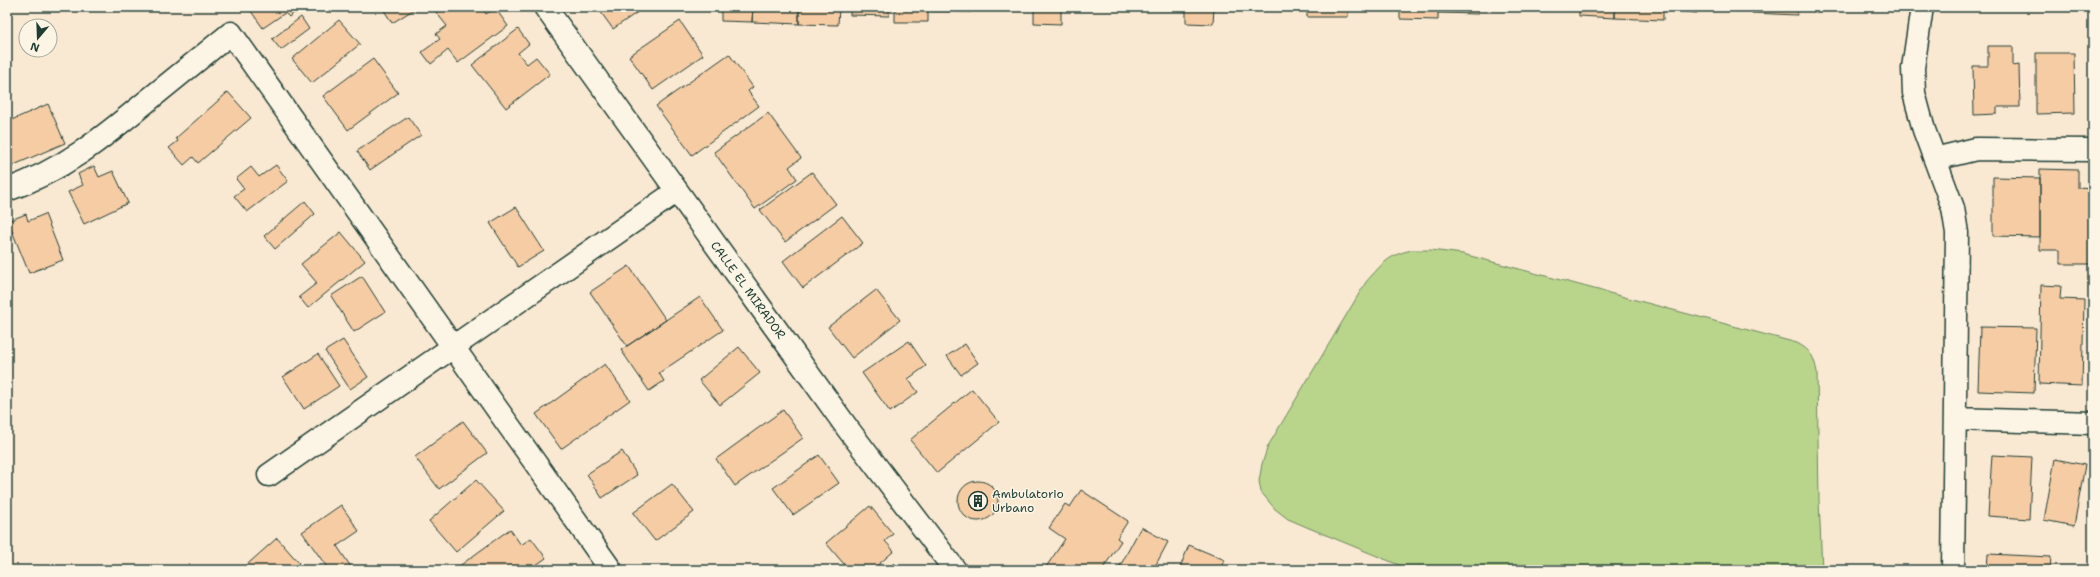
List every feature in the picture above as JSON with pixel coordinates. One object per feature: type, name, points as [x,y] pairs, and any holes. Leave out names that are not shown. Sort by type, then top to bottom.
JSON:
[{"type":"street","name":"CALLE EL MIRADOR","points":[[545,7],[848,429],[955,570]]},
{"type":"street","points":[[1922,7],[1913,68],[1914,93],[1924,130],[1953,208],[1957,233],[1953,570]]},
{"type":"street","points":[[7,190],[36,180],[71,160],[104,136],[231,33],[611,570]]},
{"type":"street","points":[[1935,159],[1976,149],[2093,150]]},
{"type":"street","points":[[269,475],[677,191]]},
{"type":"street","points":[[1955,419],[2093,423]]},
{"type":"green space","points":[[1412,250],[1431,250],[1463,254],[1797,343],[1806,348],[1815,362],[1817,372],[1819,499],[1822,570],[1411,570],[1288,519],[1275,509],[1261,492],[1259,481],[1262,464],[1268,446],[1366,282],[1386,261],[1404,252]]},
{"type":"building","points":[[248,7],[301,7],[289,17],[285,13],[263,28]]},
{"type":"building","points":[[382,7],[418,7],[392,23]]},
{"type":"building","points":[[441,7],[481,7],[486,14],[495,8],[508,26],[458,63],[448,50],[431,64],[422,52],[440,39],[436,34],[447,26],[435,11]]},
{"type":"building","points":[[597,7],[645,7],[613,29]]},
{"type":"building","points":[[710,7],[753,7],[752,22],[721,21],[721,8]]},
{"type":"building","points":[[753,7],[799,7],[799,24],[752,22]]},
{"type":"building","points":[[799,7],[839,7],[838,25],[799,24]]},
{"type":"building","points":[[850,7],[889,7],[889,16],[850,15]]},
{"type":"building","points":[[895,7],[928,7],[928,22],[895,22]]},
{"type":"building","points":[[933,7],[971,7],[971,12],[933,11]]},
{"type":"building","points":[[1021,7],[1021,9],[983,8]]},
{"type":"building","points":[[1034,7],[1061,7],[1061,24],[1034,23]]},
{"type":"building","points":[[1123,7],[1167,7],[1167,10],[1123,9]]},
{"type":"building","points":[[1167,7],[1214,7],[1213,24],[1186,23],[1186,11],[1167,10]]},
{"type":"building","points":[[1307,7],[1348,7],[1348,17],[1307,17]]},
{"type":"building","points":[[1400,7],[1438,7],[1438,20],[1400,19]]},
{"type":"building","points":[[1438,7],[1478,7],[1478,14],[1438,13]]},
{"type":"building","points":[[1491,7],[1526,7],[1526,10],[1491,9]]},
{"type":"building","points":[[1579,7],[1615,7],[1615,18],[1579,16]]},
{"type":"building","points":[[1615,7],[1663,7],[1663,20],[1615,18]]},
{"type":"building","points":[[1673,7],[1697,7],[1697,13],[1673,11]]},
{"type":"building","points":[[1752,7],[1798,7],[1797,15],[1752,13]]},
{"type":"building","points":[[301,17],[309,29],[281,50],[272,39]]},
{"type":"building","points":[[339,20],[360,44],[312,83],[292,59]]},
{"type":"building","points":[[680,21],[703,55],[653,90],[629,56]]},
{"type":"building","points":[[518,29],[529,44],[518,53],[527,64],[536,57],[550,74],[506,108],[472,65]]},
{"type":"building","points":[[1988,46],[2013,46],[2013,66],[2019,65],[2020,107],[1997,107],[1997,114],[1974,115],[1973,66],[1988,66]]},
{"type":"building","points":[[2036,53],[2074,53],[2075,113],[2036,114]]},
{"type":"building","points":[[729,54],[753,87],[748,91],[759,106],[692,155],[656,106]]},
{"type":"building","points":[[373,59],[398,93],[348,130],[323,96]]},
{"type":"building","points":[[228,92],[251,118],[198,163],[193,157],[184,165],[169,148],[178,141],[176,138]]},
{"type":"building","points":[[48,104],[65,143],[7,168],[7,122]]},
{"type":"building","points":[[768,113],[801,158],[789,167],[797,179],[755,209],[714,152]]},
{"type":"building","points":[[408,117],[421,135],[370,170],[357,151]]},
{"type":"building","points":[[276,165],[288,181],[247,212],[234,196],[244,189],[236,179],[251,167],[259,177]]},
{"type":"building","points":[[94,166],[99,177],[113,171],[128,203],[84,224],[68,192],[83,185],[78,174]]},
{"type":"building","points":[[2040,169],[2078,170],[2078,188],[2093,189],[2093,264],[2060,264],[2060,250],[2040,250]]},
{"type":"building","points":[[812,172],[836,204],[785,242],[760,210]]},
{"type":"building","points":[[1993,177],[2040,178],[2040,237],[1993,236]]},
{"type":"building","points":[[305,201],[315,214],[275,249],[264,236]]},
{"type":"building","points":[[516,207],[544,251],[518,267],[490,223]]},
{"type":"building","points":[[26,214],[28,221],[45,214],[63,260],[29,273],[8,221]]},
{"type":"building","points":[[842,216],[863,243],[803,288],[783,261]]},
{"type":"building","points":[[341,232],[365,261],[308,308],[299,297],[317,283],[301,264]]},
{"type":"building","points":[[629,266],[666,320],[627,346],[590,292]]},
{"type":"building","points":[[362,276],[385,312],[354,332],[331,296]]},
{"type":"building","points":[[2041,285],[2061,286],[2060,299],[2084,300],[2082,386],[2039,384]]},
{"type":"building","points":[[876,290],[900,320],[852,358],[828,327]]},
{"type":"building","points":[[700,297],[723,330],[659,373],[664,381],[649,391],[621,350]]},
{"type":"building","points":[[1980,327],[2036,328],[2034,393],[1978,391]]},
{"type":"building","points":[[343,340],[368,377],[350,389],[325,351]]},
{"type":"building","points":[[909,341],[926,366],[908,379],[918,392],[890,412],[862,373]]},
{"type":"building","points":[[965,344],[978,363],[961,375],[947,356]]},
{"type":"building","points":[[739,347],[760,373],[720,405],[699,380]]},
{"type":"building","points":[[318,354],[339,386],[304,409],[283,377]]},
{"type":"building","points":[[605,364],[630,400],[561,449],[536,414]]},
{"type":"building","points":[[972,389],[999,422],[937,473],[910,440]]},
{"type":"building","points":[[783,410],[803,438],[735,486],[716,459]]},
{"type":"building","points":[[463,421],[487,453],[439,489],[415,457]]},
{"type":"building","points":[[622,451],[637,475],[602,498],[587,474]]},
{"type":"building","points":[[819,455],[839,483],[793,515],[773,488]]},
{"type":"building","points":[[1992,455],[2032,457],[2029,519],[1988,516]]},
{"type":"building","points":[[2055,459],[2085,465],[2074,526],[2044,520]]},
{"type":"building","points":[[476,480],[504,511],[456,552],[429,521]]},
{"type":"building","name":"Ambulatorio Urbano","points":[[978,481],[986,483],[992,487],[996,493],[998,501],[996,509],[992,515],[986,519],[978,521],[970,519],[964,515],[960,509],[958,501],[960,493],[964,487],[970,483]]},
{"type":"building","points":[[672,484],[694,512],[655,541],[633,513]]},
{"type":"building","points":[[1081,490],[1128,521],[1117,538],[1121,541],[1102,570],[1044,570],[1065,539],[1049,528],[1065,504],[1070,507]]},
{"type":"building","points":[[341,505],[359,531],[337,546],[351,567],[346,570],[329,570],[302,532]]},
{"type":"building","points":[[870,506],[893,534],[885,541],[894,551],[872,570],[849,570],[826,543]]},
{"type":"building","points":[[1141,527],[1168,542],[1153,570],[1118,570]]},
{"type":"building","points":[[510,529],[521,545],[531,538],[546,558],[529,570],[460,570],[458,567]]},
{"type":"building","points":[[277,538],[299,563],[291,570],[241,570]]},
{"type":"building","points":[[1189,545],[1225,560],[1221,570],[1179,570]]},
{"type":"building","points":[[1988,554],[2051,557],[2050,570],[1987,570]]},
{"type":"building","points":[[894,563],[901,570],[887,570]]},
{"type":"place","name":"Ambulatorio Urbano","points":[[978,501]]}]
